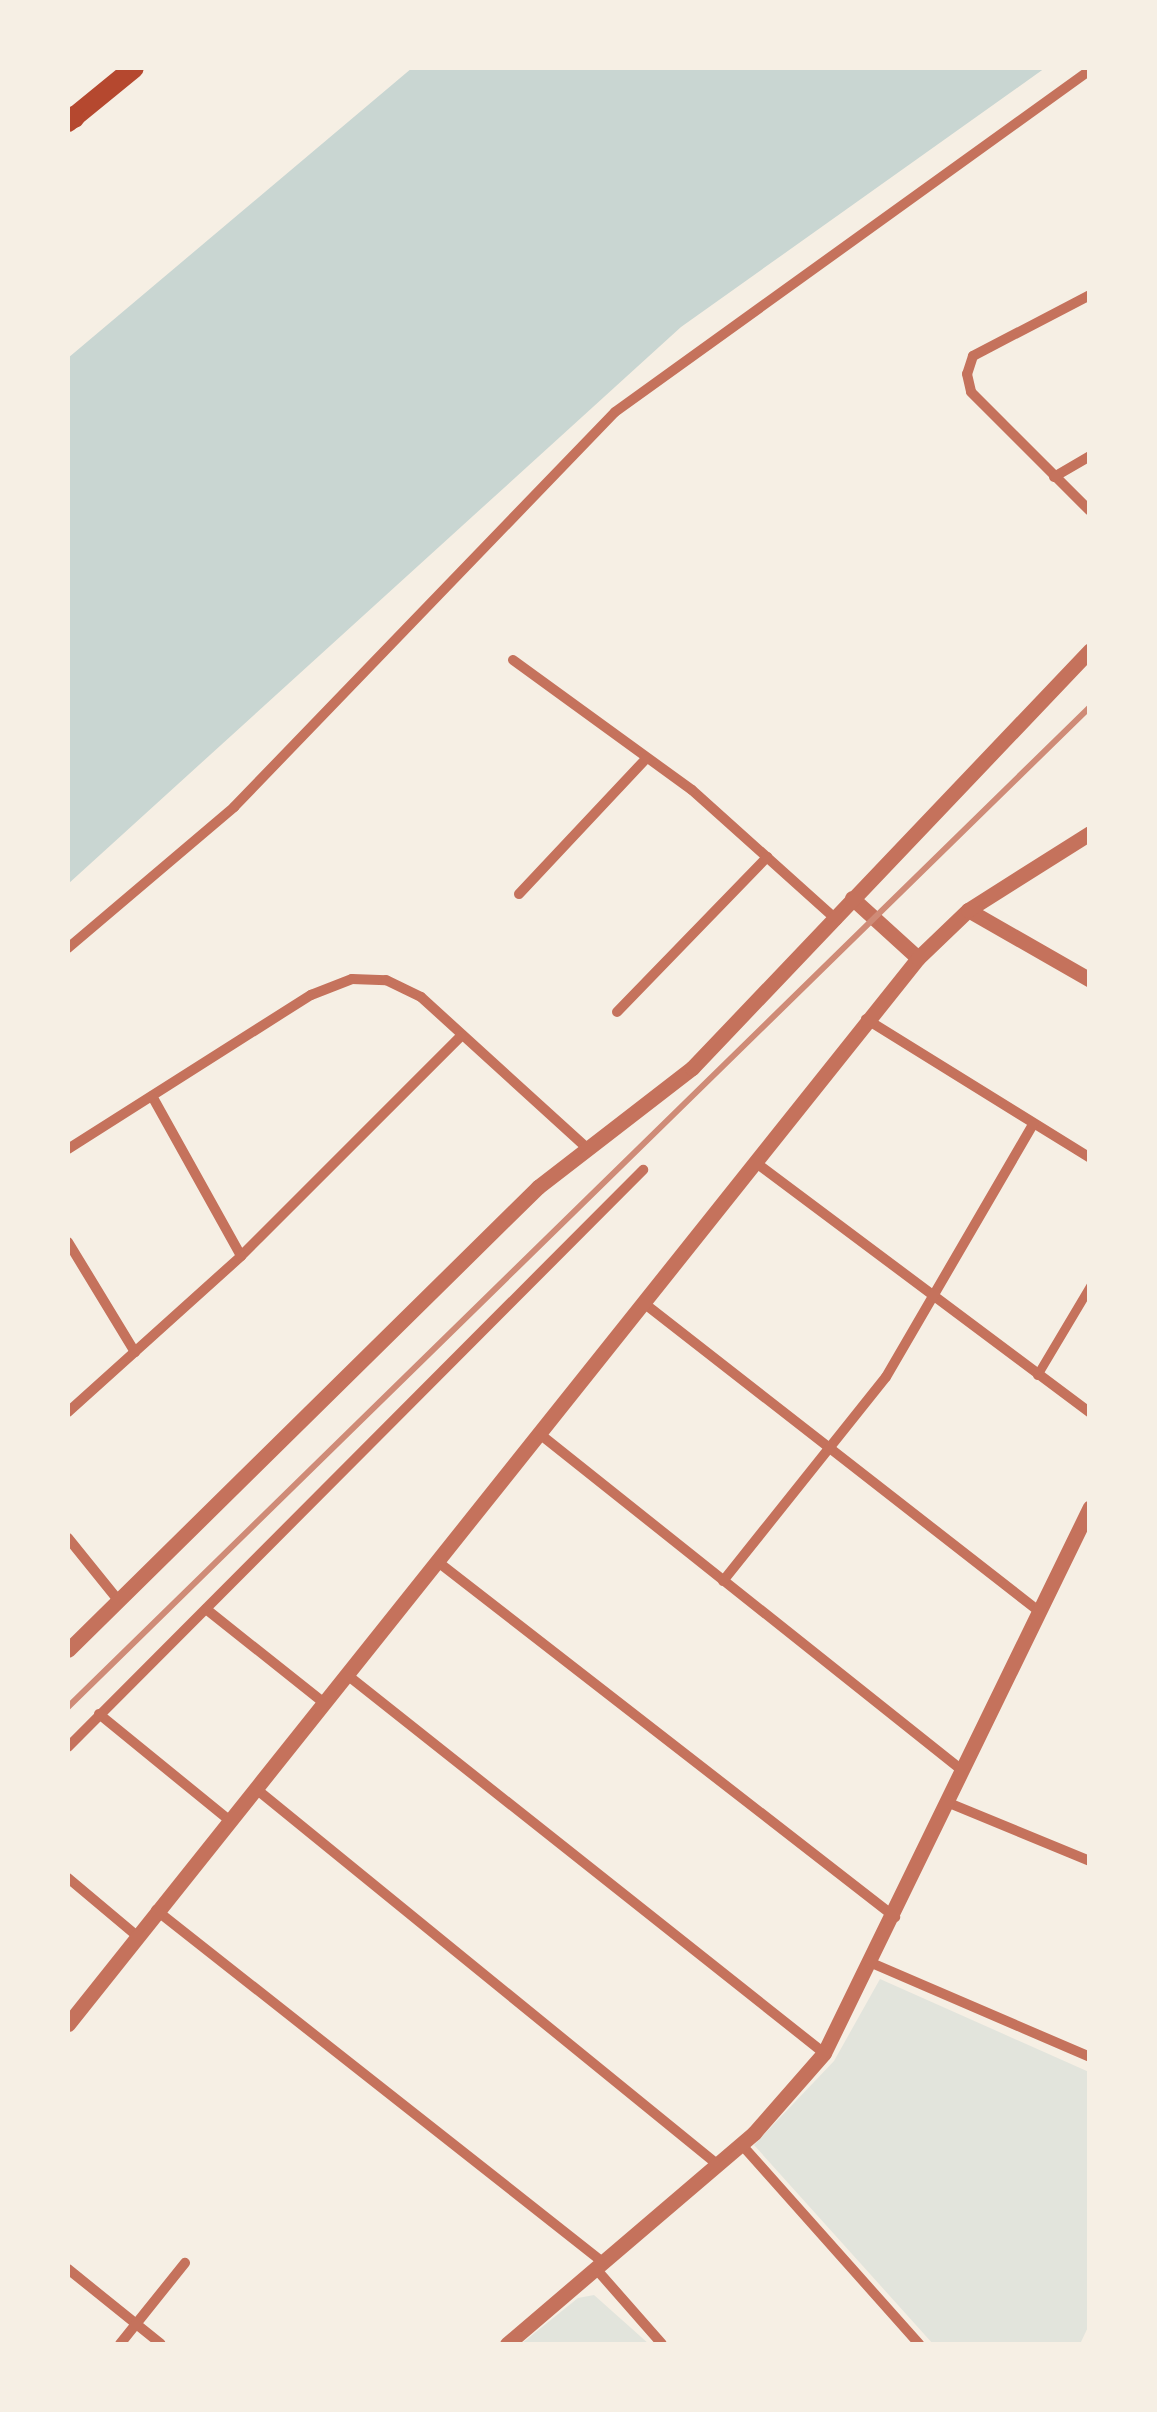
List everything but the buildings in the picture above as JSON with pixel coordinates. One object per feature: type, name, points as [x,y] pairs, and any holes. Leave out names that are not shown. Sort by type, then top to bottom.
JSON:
[{"type":"highway","points":[[70,119],[134,68]]},
{"type":"street","points":[[68,948],[234,807],[615,412],[1090,70]]},
{"type":"street","points":[[1090,295],[973,356],[967,374],[971,392],[1090,511]]},
{"type":"street","points":[[1054,478],[1090,456]]},
{"type":"street","points":[[68,1650],[586,1148],[692,1068],[1090,650]]},
{"type":"street","points":[[514,660],[767,858],[837,920]]},
{"type":"street","points":[[519,894],[645,760]]},
{"type":"street","points":[[68,2024],[541,1436],[866,1019],[918,958],[968,910],[1090,833]]},
{"type":"street","points":[[617,1012],[767,858]]},
{"type":"street","points":[[852,898],[918,958]]},
{"type":"street","points":[[968,910],[1090,980]]},
{"type":"street","points":[[68,1150],[311,995],[352,980],[386,980],[421,996],[586,1148]]},
{"type":"street","points":[[866,1019],[1090,1158]]},
{"type":"street","points":[[68,1412],[241,1256],[461,1036]]},
{"type":"street","points":[[152,1096],[241,1256]]},
{"type":"street","points":[[723,1581],[827,1449],[935,1300],[1033,1124]]},
{"type":"street","points":[[755,1162],[1090,1413]]},
{"type":"street","points":[[68,1747],[643,1170]]},
{"type":"street","points":[[68,1242],[135,1352]]},
{"type":"street","points":[[1037,1375],[1090,1286]]},
{"type":"street","points":[[644,1304],[1040,1612]]},
{"type":"street","points":[[541,1436],[964,1772]]},
{"type":"street","points":[[507,2344],[742,2144],[824,2053],[874,1964],[1090,1507]]},
{"type":"street","points":[[68,1538],[118,1600]]},
{"type":"street","points":[[438,1562],[896,1918]]},
{"type":"street","points":[[206,1609],[324,1702]]},
{"type":"street","points":[[346,1674],[824,2053]]},
{"type":"street","points":[[99,1714],[229,1820]]},
{"type":"street","points":[[255,1788],[718,2164]]},
{"type":"street","points":[[949,1803],[1090,1862]]},
{"type":"street","points":[[68,1878],[136,1935]]},
{"type":"street","points":[[156,1910],[601,2267],[662,2344]]},
{"type":"street","points":[[874,1964],[1090,2057]]},
{"type":"street","points":[[742,2144],[919,2344]]},
{"type":"street","points":[[120,2344],[185,2263]]},
{"type":"street","points":[[68,2269],[161,2344]]},
{"type":"shaded area","points":[[412,68],[1045,68],[681,327],[68,884],[68,358]]},
{"type":"shaded area","points":[[880,1979],[1089,2072],[1090,2323],[1080,2344],[933,2344],[754,2145],[834,2061]]},
{"type":"shaded area","points":[[594,2295],[649,2344],[521,2344],[578,2298]]},
{"type":"railway","points":[[68,1707],[1090,707]]}]
